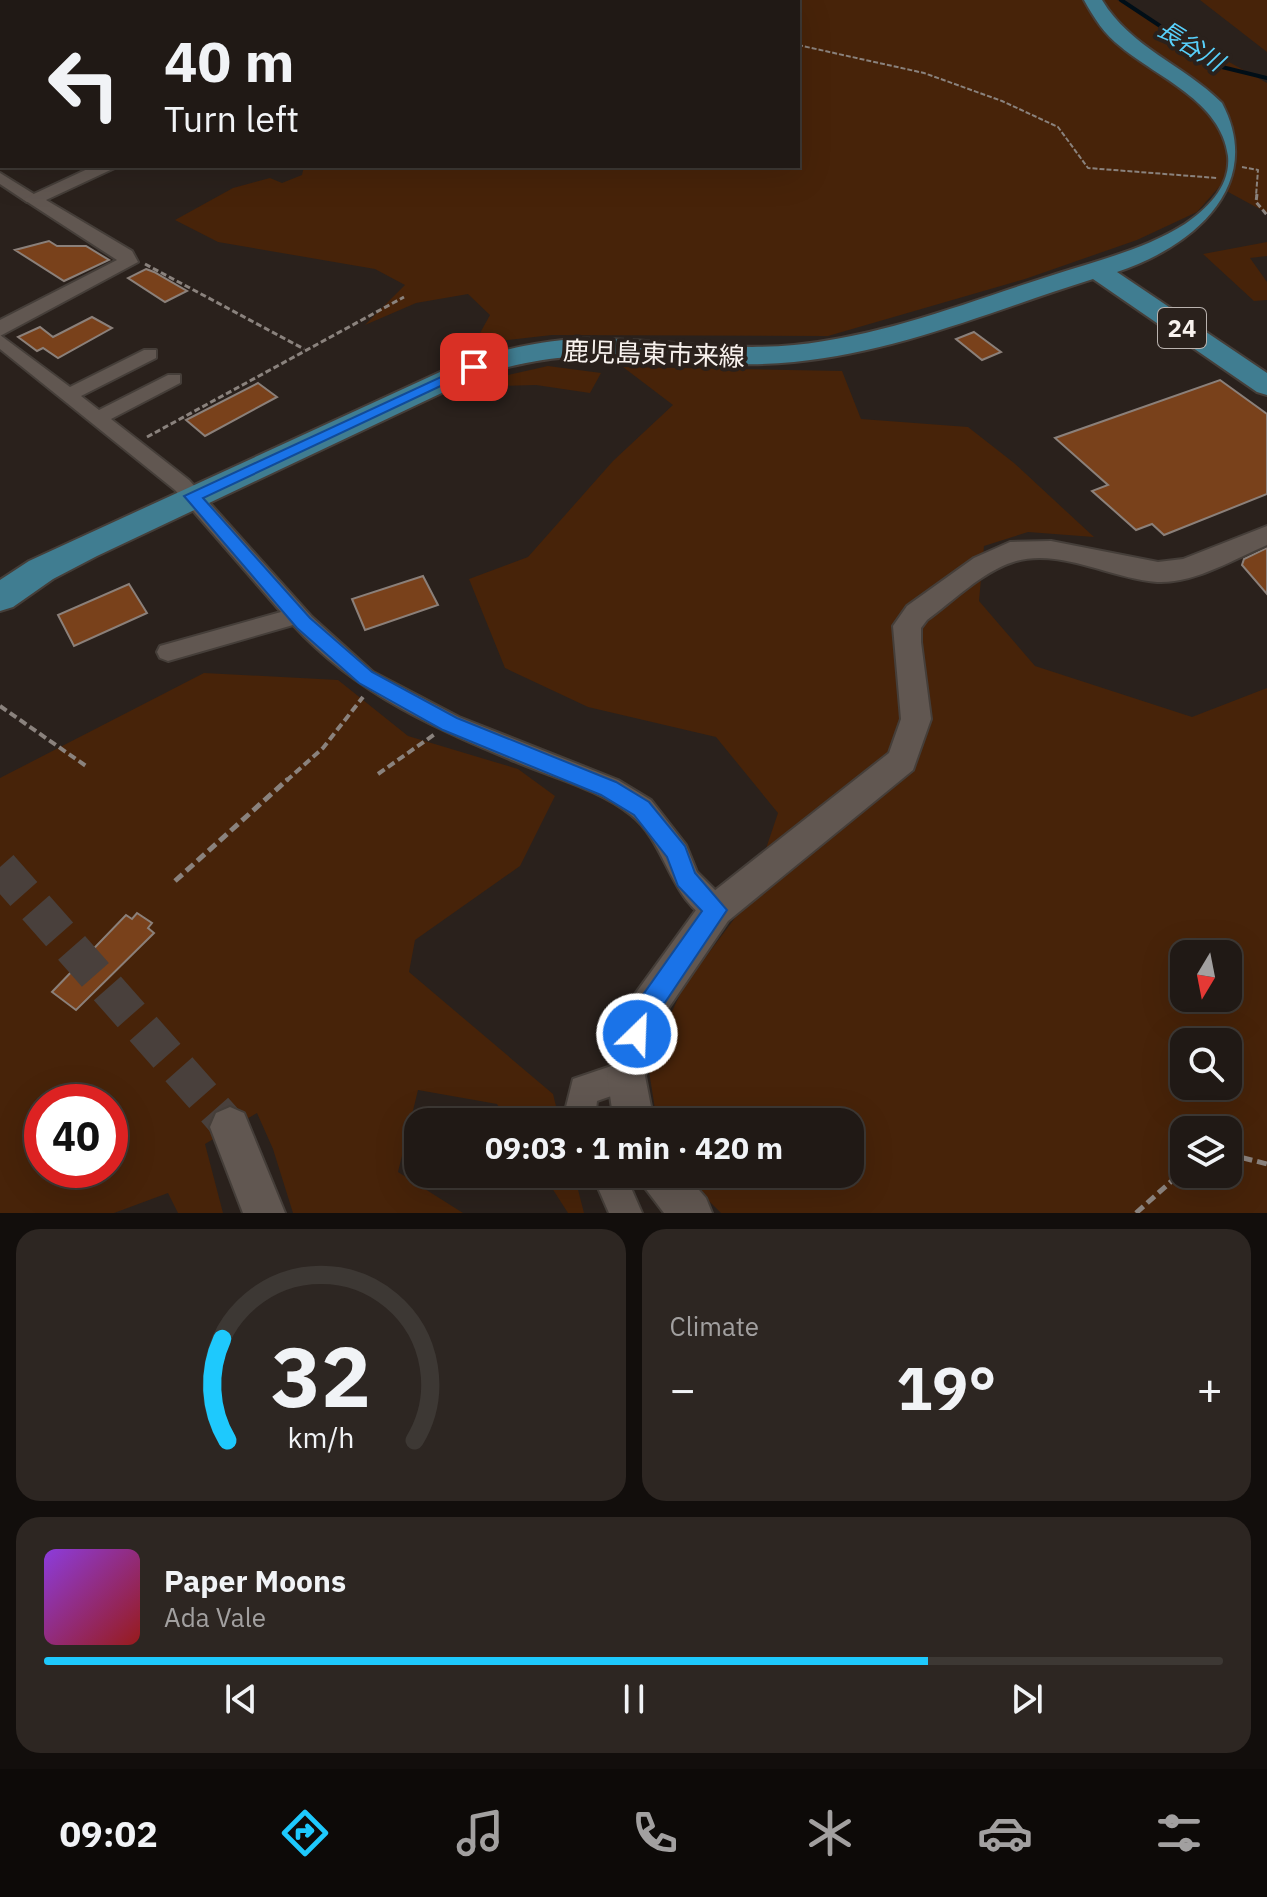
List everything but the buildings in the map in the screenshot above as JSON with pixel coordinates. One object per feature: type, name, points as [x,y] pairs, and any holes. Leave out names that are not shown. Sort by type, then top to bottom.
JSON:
[{"type":"main road","points":[[1093,0],[1107,25],[1119,38],[1213,107],[1236,142],[1239,166]]},
{"type":"main road","name":"鹿児島東市来線","points":[[1,596],[41,570],[442,379],[506,358],[574,348],[751,357],[831,350],[908,332],[1096,269],[1191,231],[1222,205],[1232,190],[1239,166]]},
{"type":"main road","name":"24","points":[[1096,269],[1267,386]]},
{"type":"street","points":[[32,199],[105,168]]},
{"type":"street","points":[[0,177],[125,255],[128,262],[0,329]]},
{"type":"street","points":[[0,340],[135,444],[192,496],[297,616],[375,683],[450,724],[609,788],[642,808],[677,853],[686,879],[716,910]]},
{"type":"street","points":[[70,394],[150,354]]},
{"type":"street","points":[[100,417],[174,379]]},
{"type":"street","points":[[632,1108],[626,1076],[643,1014],[716,910],[902,761],[916,719],[907,626],[917,613],[984,565],[1010,552],[1029,549],[1158,572],[1187,568],[1267,535]]},
{"type":"street","points":[[168,652],[297,616]]},
{"type":"street","points":[[581,1108],[584,1090],[626,1076]]},
{"type":"street","points":[[230,1127],[264,1213]]},
{"type":"street","points":[[614,1188],[626,1213]]},
{"type":"street","points":[[670,1188],[691,1213]]},
{"type":"path","points":[[800,45],[924,73],[1002,101],[1058,127],[1088,168],[1217,178]]},
{"type":"path","points":[[1239,166],[1258,170],[1256,202],[1267,215]]},
{"type":"path","points":[[128,262],[150,264],[304,349]]},
{"type":"path","points":[[135,444],[404,297]]},
{"type":"path","points":[[175,881],[323,748],[375,683]]},
{"type":"path","points":[[0,706],[11,710],[61,751],[86,766]]},
{"type":"path","points":[[378,774],[450,724]]},
{"type":"path","points":[[1242,1158],[1267,1164]]},
{"type":"path","points":[[1136,1213],[1170,1183]]},
{"type":"shaded area","points":[[800,0],[1117,0],[1267,83],[1267,213],[1219,187],[1197,212],[1137,240],[1025,279],[828,336],[552,335],[474,344],[490,315],[468,294],[416,303],[365,325],[405,285],[375,269],[218,242],[175,220],[233,188],[270,178],[282,183],[302,175],[304,168],[800,168]]},
{"type":"shaded area","points":[[1200,0],[1267,0],[1267,52]]},
{"type":"shaded area","points":[[1267,242],[1267,256],[1250,258],[1267,282],[1267,300],[1254,301],[1203,254]]},
{"type":"shaded area","points":[[548,366],[601,373],[590,393],[536,385],[494,386],[499,377]]},
{"type":"shaded area","points":[[623,367],[842,371],[861,419],[968,427],[1014,463],[1094,537],[1028,532],[984,546],[979,601],[1035,666],[1192,717],[1267,688],[1267,1213],[721,1213],[696,1188],[864,1188],[864,1108],[655,1108],[649,1071],[658,1041],[684,986],[749,899],[778,813],[716,737],[588,707],[505,668],[469,579],[528,557],[613,461],[673,405]]},
{"type":"shaded area","points":[[204,673],[338,680],[408,736],[518,769],[555,796],[520,866],[415,940],[409,972],[553,1094],[556,1108],[500,1108],[497,1104],[418,1090],[414,1108],[404,1108],[404,1147],[398,1172],[404,1176],[404,1188],[423,1188],[463,1213],[293,1213],[273,1149],[257,1113],[205,1144],[223,1213],[178,1213],[168,1193],[114,1213],[0,1213],[0,778]]},
{"type":"shaded area","points":[[552,1188],[578,1188],[584,1213],[568,1213]]},
{"type":"waterway","name":"長谷川","points":[[1121,0],[1222,67],[1267,78]]},
{"type":"tunnel","points":[[0,867],[230,1127]]},
{"type":"route","points":[[474,367],[192,496],[304,623],[365,678],[450,724],[609,788],[642,808],[677,853],[686,879],[716,910],[643,1014],[637,1034]]}]
